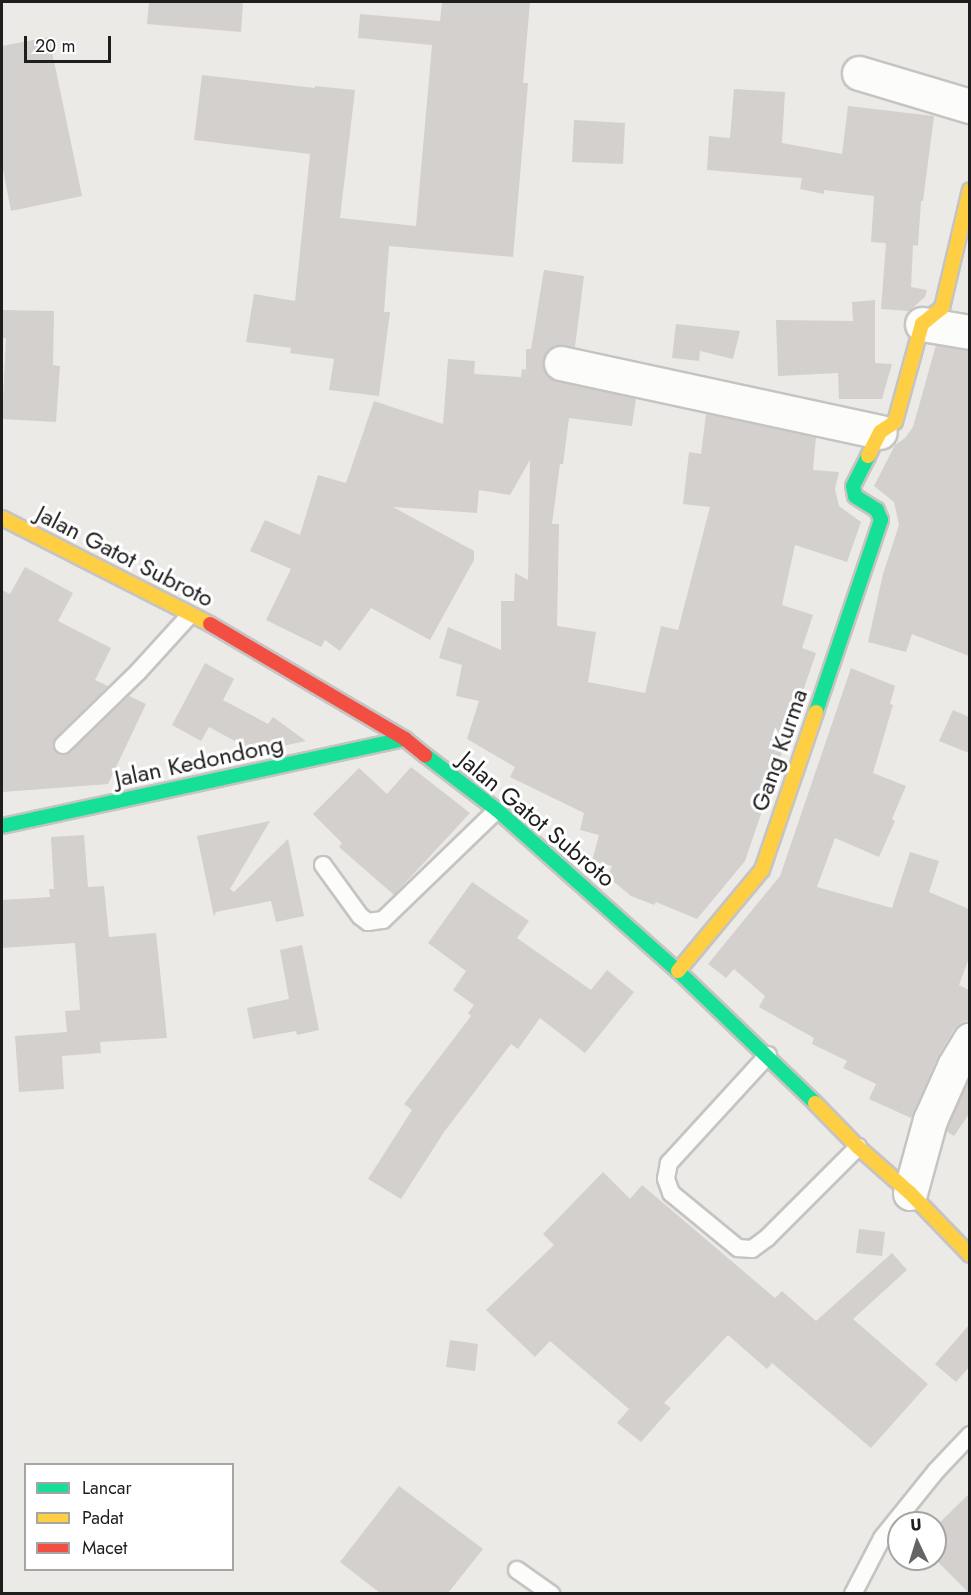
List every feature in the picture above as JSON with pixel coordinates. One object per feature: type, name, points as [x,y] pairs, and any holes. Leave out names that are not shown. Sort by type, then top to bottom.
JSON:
[{"type":"street","points":[[859,73],[969,106]]},
{"type":"street","points":[[561,363],[880,432],[895,422],[922,324],[942,308],[969,194]]},
{"type":"street","points":[[922,324],[969,332]]},
{"type":"street","name":"Gang Kurma","points":[[678,971],[762,870],[881,520],[877,510],[855,496],[852,491],[880,432]]},
{"type":"street","name":"Jalan Gatot Subroto","points":[[2,518],[189,616],[228,633],[405,739],[497,810],[678,971],[768,1055],[858,1147],[910,1193],[969,1255]]},
{"type":"street","name":"Jalan Kedondong","points":[[2,826],[405,739]]},
{"type":"street","points":[[910,1193],[930,1120],[954,1066],[969,1039]]},
{"type":"lane","points":[[63,745],[138,672],[189,616]]},
{"type":"lane","points":[[322,865],[360,916],[368,922],[383,920],[497,810]]},
{"type":"lane","points":[[768,1055],[669,1163],[666,1179],[671,1193],[738,1248],[752,1249],[767,1238],[858,1147]]},
{"type":"lane","points":[[853,1593],[882,1538],[936,1471],[969,1435]]},
{"type":"lane","points":[[517,1570],[551,1593]]},
{"type":"building","points":[[149,2],[243,2],[241,32],[147,24]]},
{"type":"building","points":[[442,2],[530,2],[523,83],[528,83],[513,257],[389,246],[384,312],[390,312],[379,396],[329,390],[334,359],[290,353],[291,348],[246,342],[254,294],[295,301],[310,154],[194,140],[202,75],[315,88],[315,86],[355,90],[340,218],[416,226],[432,45],[358,38],[360,14],[440,21]]},
{"type":"building","points":[[49,37],[82,196],[11,211],[2,164],[2,46]]},
{"type":"building","points":[[734,89],[785,92],[782,143],[842,154],[848,106],[934,116],[923,201],[921,201],[918,246],[913,245],[911,287],[927,290],[925,297],[909,311],[881,309],[886,243],[871,242],[874,196],[824,190],[824,194],[800,189],[802,178],[707,170],[709,136],[730,138]]},
{"type":"building","points":[[574,120],[625,123],[623,164],[572,162]]},
{"type":"building","points":[[544,270],[584,276],[575,347],[556,345],[548,350],[543,360],[543,368],[548,376],[557,381],[636,398],[632,426],[569,418],[563,464],[560,464],[552,524],[559,524],[557,626],[596,632],[588,682],[645,693],[661,626],[678,630],[710,507],[683,504],[689,452],[701,454],[706,414],[816,437],[813,470],[839,472],[835,489],[839,506],[861,522],[847,562],[795,545],[782,605],[813,615],[802,648],[816,653],[745,861],[697,919],[656,902],[654,905],[631,896],[608,877],[612,866],[592,861],[599,835],[580,830],[584,813],[510,777],[515,767],[467,739],[479,701],[456,696],[462,665],[439,658],[448,627],[501,650],[501,601],[514,601],[515,573],[528,580],[530,460],[510,495],[479,490],[477,513],[393,507],[474,551],[474,560],[430,640],[371,608],[340,651],[325,640],[321,647],[266,620],[291,569],[250,551],[265,520],[300,535],[318,475],[346,483],[374,401],[443,424],[448,359],[475,361],[474,374],[521,377],[522,369],[526,370],[526,349],[531,349]]},
{"type":"building","points":[[875,300],[875,363],[892,364],[882,399],[839,399],[838,373],[778,376],[776,320],[853,321],[852,302]]},
{"type":"building","points":[[2,310],[54,311],[53,365],[60,366],[56,422],[2,419],[6,338],[2,338]]},
{"type":"building","points":[[676,324],[740,331],[733,359],[700,351],[699,361],[672,358]]},
{"type":"building","points":[[936,345],[969,350],[969,656],[912,634],[906,652],[868,642],[883,574],[899,525],[894,502],[874,486],[895,445],[905,438],[913,427]]},
{"type":"building","points":[[25,567],[73,593],[58,621],[111,648],[95,680],[108,686],[56,737],[53,743],[55,752],[61,755],[70,753],[129,696],[146,704],[108,784],[3,792],[2,590],[10,594]]},
{"type":"building","points":[[205,663],[234,679],[223,700],[268,724],[273,717],[306,741],[255,752],[209,727],[201,741],[172,725]]},
{"type":"building","points":[[851,668],[895,686],[890,704],[893,705],[873,773],[906,786],[892,819],[895,821],[879,857],[835,838],[817,887],[892,908],[910,852],[939,861],[929,892],[969,909],[969,958],[959,985],[969,990],[969,1020],[960,1023],[954,1029],[937,1058],[911,1118],[869,1099],[876,1084],[843,1068],[847,1061],[812,1044],[814,1038],[759,1007],[765,996],[734,969],[726,978],[708,964],[780,876]]},
{"type":"building","points":[[953,710],[969,717],[969,753],[939,741]]},
{"type":"building","points":[[411,767],[470,813],[394,895],[339,847],[342,843],[313,814],[359,768],[387,794]]},
{"type":"building","points":[[270,821],[230,889],[234,892],[288,839],[304,916],[276,922],[271,901],[216,912],[214,917],[197,836]]},
{"type":"building","points":[[84,835],[88,887],[104,886],[109,937],[156,933],[167,1038],[100,1042],[101,1053],[62,1056],[64,1089],[19,1092],[15,1036],[67,1032],[65,1011],[80,1010],[75,943],[2,948],[2,900],[50,897],[49,889],[54,889],[51,837]]},
{"type":"building","points":[[472,882],[529,921],[517,938],[591,990],[607,970],[634,992],[585,1053],[540,1018],[518,1049],[511,1044],[444,1132],[401,1199],[368,1179],[412,1110],[404,1104],[471,1016],[468,1013],[474,1005],[453,990],[466,971],[428,943]]},
{"type":"building","points":[[302,945],[319,1030],[297,1035],[296,1031],[253,1039],[247,1008],[289,999],[280,950]]},
{"type":"building","points":[[969,1077],[969,1114],[954,1136],[946,1131]]},
{"type":"building","points":[[603,1172],[630,1199],[642,1185],[775,1298],[782,1291],[816,1321],[892,1253],[907,1270],[853,1319],[928,1384],[871,1448],[772,1363],[767,1369],[728,1335],[664,1403],[671,1408],[641,1442],[617,1423],[629,1409],[550,1341],[535,1357],[486,1310],[554,1245],[543,1234]]},
{"type":"building","points":[[859,1229],[885,1232],[882,1256],[856,1253]]},
{"type":"building","points":[[969,1325],[969,1367],[956,1382],[935,1364]]},
{"type":"building","points":[[450,1340],[478,1344],[475,1371],[446,1367]]},
{"type":"building","points":[[399,1486],[483,1549],[448,1593],[380,1593],[340,1562]]},
{"type":"building","points":[[969,1494],[969,1593],[947,1571],[947,1515]]},
{"type":"traffic: fast","points":[[816,712],[881,520],[877,510],[855,496],[853,486],[868,456]]},
{"type":"traffic: fast","points":[[2,826],[405,739]]},
{"type":"traffic: fast","points":[[425,755],[497,810],[678,971],[815,1103]]},
{"type":"traffic: slow","points":[[868,456],[880,432],[895,422],[922,324],[942,308],[970,190]]},
{"type":"traffic: slow","points":[[2,518],[210,624]]},
{"type":"traffic: slow","points":[[678,971],[762,870],[816,712]]},
{"type":"traffic: slow","points":[[815,1103],[858,1147],[910,1193],[970,1255]]},
{"type":"traffic: jam","points":[[210,624],[405,739],[425,755]]}]
